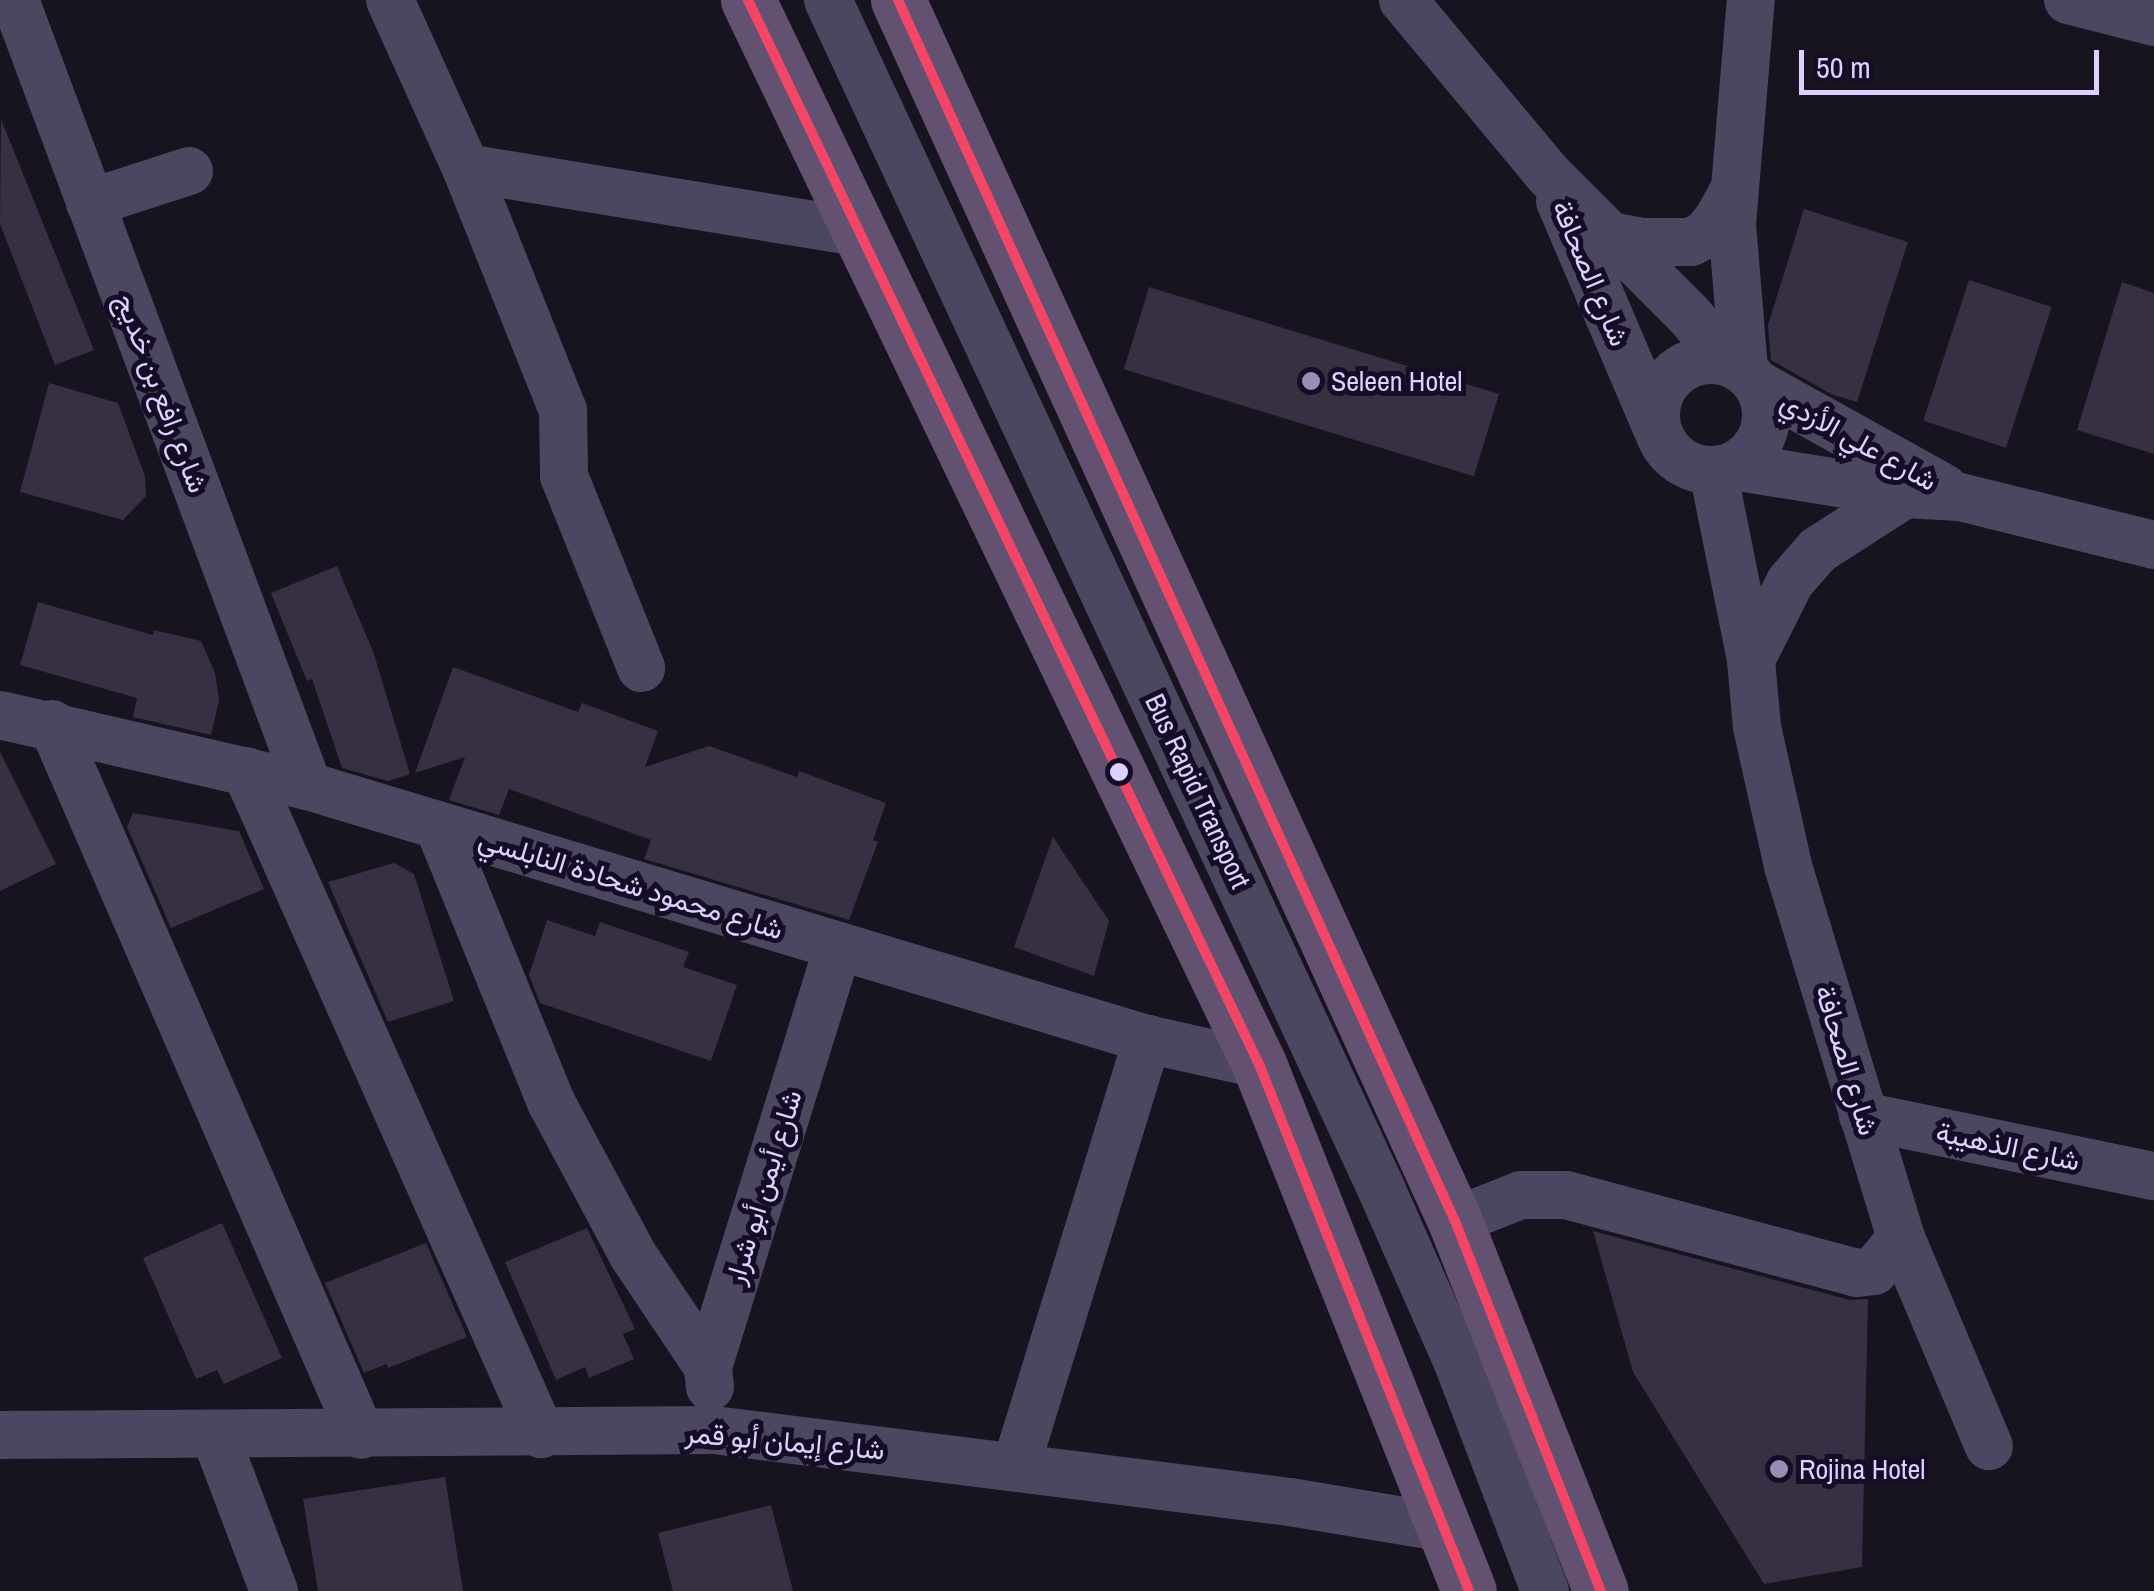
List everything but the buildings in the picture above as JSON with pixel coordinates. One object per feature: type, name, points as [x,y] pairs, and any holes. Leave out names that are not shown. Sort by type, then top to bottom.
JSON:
[{"type":"main road","points":[[748,0],[1259,1064],[1469,1591]]},
{"type":"main road","points":[[898,0],[1455,1221],[1601,1591]]},
{"type":"street","name":"شارع رافع بن خديج","points":[[15,0],[308,786]]},
{"type":"street","points":[[390,0],[466,168],[563,410],[564,476],[641,668]]},
{"type":"street","name":"Bus Rapid Transport","points":[[808,0],[1038,480],[1378,1222],[1525,1591]]},
{"type":"street","name":"Bus Rapid Transport","points":[[828,0],[1380,1186],[1458,1363],[1546,1591]]},
{"type":"street","name":"شارع الصحافة","points":[[1403,0],[1549,175],[1743,372]]},
{"type":"street","points":[[1733,207],[1669,378],[1657,400],[1656,426],[1663,444],[1676,459],[1723,469],[1761,440],[1765,402],[1743,372],[1733,207],[1751,0]]},
{"type":"street","points":[[2068,0],[2154,22]]},
{"type":"street","points":[[466,168],[858,232]]},
{"type":"street","points":[[90,204],[189,171]]},
{"type":"street","name":"شارع الصحافة","points":[[1549,175],[1656,426]]},
{"type":"street","points":[[1606,235],[1642,242],[1691,242],[1705,235],[1733,207]]},
{"type":"street","points":[[1669,378],[1690,363],[1743,372]]},
{"type":"street","name":"شارع علي الأزدي","points":[[1743,372],[1960,497]]},
{"type":"street","name":"شارع الصحافة","points":[[1723,469],[1752,660],[1757,727],[1775,818],[1901,1238],[1989,1446]]},
{"type":"street","name":"شارع علي الأزدي","points":[[1723,469],[1905,494],[1960,497],[2154,546]]},
{"type":"street","points":[[1752,660],[1790,582],[1818,550],[1905,494]]},
{"type":"street","name":"شارع محمود شحادة النابلسي","points":[[0,715],[308,786],[1148,1039],[1259,1064]]},
{"type":"street","points":[[52,724],[361,1436]]},
{"type":"street","points":[[246,771],[541,1434]]},
{"type":"street","points":[[438,825],[550,1102],[633,1255],[708,1367]]},
{"type":"street","name":"شارع أيمن أبو شرار","points":[[714,1430],[708,1367],[838,946]]},
{"type":"street","points":[[1016,1466],[1148,1039]]},
{"type":"street","name":"شارع الذهيبة","points":[[1863,1116],[2154,1176]]},
{"type":"street","points":[[1455,1221],[1521,1195],[1566,1196],[1857,1273],[1874,1271],[1901,1238]]},
{"type":"street","name":"شارع إيمان أبو قمر","points":[[0,1435],[361,1436],[714,1430],[1016,1466],[1445,1528]]},
{"type":"street","points":[[215,1435],[274,1591]]},
{"type":"transit line","points":[[748,0],[1259,1064],[1469,1591]]},
{"type":"transit line","points":[[898,0],[1455,1221],[1601,1591]]},
{"type":"place","name":"Seleen Hotel","points":[[1311,381]]},
{"type":"place","name":"Rojina Hotel","points":[[1779,1469]]}]
